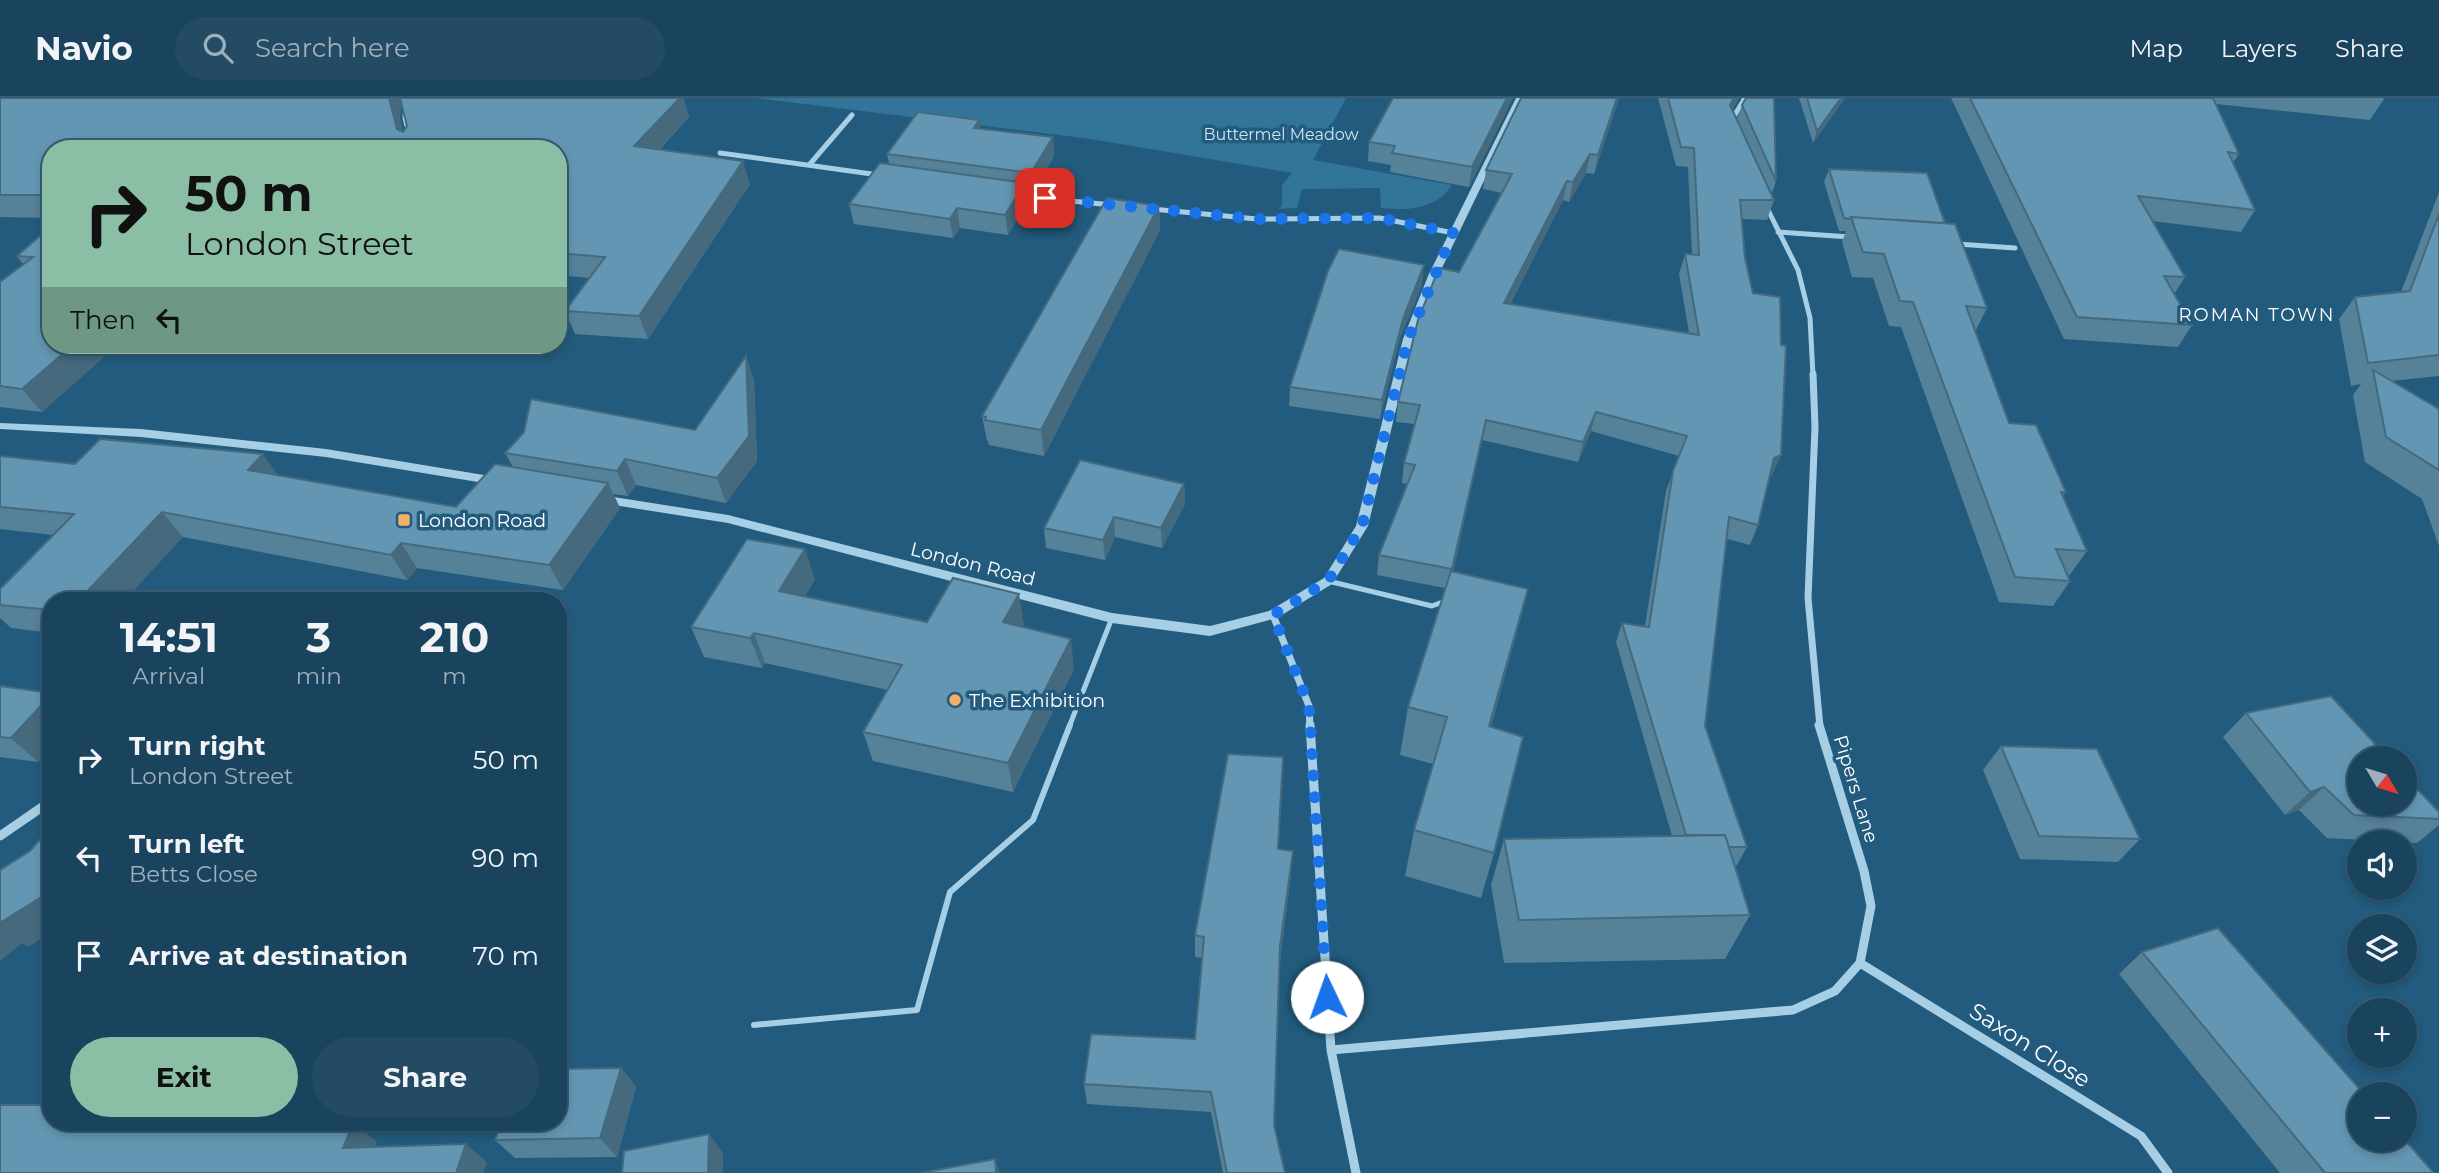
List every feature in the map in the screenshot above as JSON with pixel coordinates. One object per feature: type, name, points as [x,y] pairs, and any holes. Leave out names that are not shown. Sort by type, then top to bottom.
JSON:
[{"type":"street","points":[[406,98],[405,118],[411,140]]},
{"type":"street","points":[[1328,581],[1362,526],[1408,339],[1453,233],[1520,98]]},
{"type":"street","points":[[1735,135],[1730,123],[1745,98]]},
{"type":"street","points":[[810,164],[852,115]]},
{"type":"street","points":[[720,153],[888,176]]},
{"type":"street","points":[[1005,194],[1124,206]]},
{"type":"street","name":"Pipers Lane","points":[[1331,1050],[1793,1010],[1835,991],[1860,962],[1871,906],[1864,871],[1820,732],[1808,598],[1815,427],[1810,318],[1798,271],[1762,196]]},
{"type":"street","points":[[1138,207],[1257,219],[1380,218],[1453,233]]},
{"type":"street","points":[[1778,232],[1857,238]]},
{"type":"street","points":[[1949,244],[2015,248]]},
{"type":"street","points":[[0,426],[141,433],[326,453],[508,483]]},
{"type":"street","name":"London Road","points":[[590,497],[728,519],[1112,618],[1210,631],[1273,615],[1328,581]]},
{"type":"street","points":[[1273,615],[1309,706],[1331,1050],[1356,1173]]},
{"type":"street","points":[[0,836],[42,807]]},
{"type":"street","name":"Saxon Close","points":[[1860,962],[2141,1136],[2168,1173]]},
{"type":"lane","points":[[1328,581],[1432,606],[1458,597]]},
{"type":"lane","points":[[754,1025],[917,1010],[950,892],[1033,820],[1112,618]]},
{"type":"green space","name":"Buttermel Meadow","points":[[756,98],[1346,98],[1313,160],[1452,185],[1438,199],[1421,207],[1381,208],[1380,188],[1302,189],[1297,208],[1278,209],[1282,206],[1282,185],[1292,173],[1091,139]]},
{"type":"building","points":[[0,98],[389,98],[397,129],[403,132],[407,126],[400,98],[680,98],[634,146],[743,161],[639,316],[567,311],[605,257],[567,254],[567,140],[42,140],[42,195],[0,195]]},
{"type":"building","points":[[1393,98],[1507,98],[1472,167],[1392,153],[1395,146],[1369,142]]},
{"type":"building","points":[[1521,98],[1617,98],[1598,155],[1590,154],[1573,182],[1567,181],[1504,303],[1699,335],[1685,254],[1699,255],[1694,148],[1681,147],[1668,98],[1734,98],[1730,105],[1774,200],[1740,200],[1745,258],[1753,293],[1780,297],[1781,345],[1786,346],[1781,455],[1774,458],[1758,525],[1729,517],[1705,726],[1747,847],[1729,847],[1725,835],[1686,835],[1622,623],[1649,627],[1673,471],[1687,436],[1596,412],[1583,442],[1486,420],[1452,569],[1379,555],[1415,465],[1404,463],[1420,405],[1398,402],[1418,320],[1439,268],[1459,272],[1512,174],[1486,170]]},
{"type":"building","points":[[1746,98],[1774,98],[1776,181],[1742,105]]},
{"type":"building","points":[[1807,98],[1841,98],[1817,131]]},
{"type":"building","points":[[1970,98],[2213,98],[2239,154],[2228,152],[2255,210],[2138,196],[2185,277],[2164,276],[2192,325],[2077,317]]},
{"type":"building","points":[[918,112],[979,120],[974,128],[1053,137],[1031,173],[887,154]]},
{"type":"building","points":[[880,163],[1025,183],[1005,215],[957,208],[950,219],[849,204]]},
{"type":"building","points":[[1829,169],[1927,173],[1945,223],[1844,218]]},
{"type":"building","points":[[1107,198],[1159,206],[1041,430],[985,420],[986,417],[982,416]]},
{"type":"building","points":[[2439,214],[2439,355],[2368,363],[2355,297],[2410,291]]},
{"type":"building","points":[[1851,217],[1955,224],[1987,308],[1966,306],[2009,423],[2036,425],[2066,492],[2061,492],[2087,551],[2056,549],[2070,581],[2015,577],[1913,302],[1900,301],[1884,254],[1863,252]]},
{"type":"building","points":[[42,234],[42,354],[63,354],[22,389],[0,386],[0,282],[33,257],[17,256]]},
{"type":"building","points":[[1339,249],[1424,265],[1403,319],[1382,400],[1290,387],[1328,271]]},
{"type":"building","points":[[746,356],[749,436],[717,478],[625,459],[617,471],[505,453],[524,432],[531,399],[695,430]]},
{"type":"building","points":[[2373,370],[2439,409],[2439,470],[2386,437]]},
{"type":"building","points":[[100,439],[263,454],[248,470],[456,507],[495,464],[608,483],[549,565],[401,543],[391,555],[162,512],[87,592],[42,592],[42,609],[0,605],[0,589],[74,514],[0,507],[0,456],[75,464]]},
{"type":"building","points":[[1080,460],[1184,484],[1161,528],[1114,517],[1103,540],[1044,528]]},
{"type":"building","points":[[747,539],[805,549],[779,591],[927,622],[953,578],[1019,594],[1003,622],[1071,639],[1008,763],[863,732],[902,665],[754,633],[750,638],[691,627]]},
{"type":"building","points":[[1451,571],[1528,589],[1489,726],[1523,737],[1494,853],[1414,830],[1447,717],[1408,707]]},
{"type":"building","points":[[0,686],[42,692],[42,705],[11,738],[0,737]]},
{"type":"building","points":[[2331,696],[2377,746],[2347,746],[2347,808],[2324,787],[2310,792],[2246,713]]},
{"type":"building","points":[[2001,746],[2097,749],[2140,839],[2039,836]]},
{"type":"building","points":[[1228,754],[1283,757],[1278,849],[1293,851],[1280,946],[1274,1125],[1285,1173],[1227,1173],[1211,1092],[1084,1084],[1091,1034],[1195,1039],[1204,937],[1195,935]]},
{"type":"building","points":[[2417,789],[2439,812],[2439,819],[2375,816],[2417,816]]},
{"type":"building","points":[[1725,835],[1750,915],[1519,920],[1504,839]]},
{"type":"building","points":[[42,837],[42,897],[0,923],[0,870],[30,851]]},
{"type":"building","points":[[2218,928],[2353,1082],[2347,1082],[2347,1152],[2415,1152],[2434,1173],[2325,1173],[2142,952]]},
{"type":"building","points":[[621,1068],[600,1138],[495,1140],[498,1131],[567,1131],[567,1069]]},
{"type":"building","points":[[0,1105],[42,1105],[42,1131],[350,1131],[343,1148],[466,1144],[456,1173],[0,1173]]},
{"type":"building","points":[[709,1134],[708,1173],[622,1173],[624,1151]]},
{"type":"building","points":[[995,1159],[996,1173],[921,1173]]},
{"type":"place","name":"London Road","points":[[404,520]]},
{"type":"place","name":"The Exhibition","points":[[955,700]]},
{"type":"district","name":"ROMAN TOWN","points":[[2257,315]]},
{"type":"route","points":[[1045,198],[1257,219],[1380,218],[1453,233],[1408,339],[1362,526],[1328,581],[1273,615],[1309,706],[1327,997]]}]
